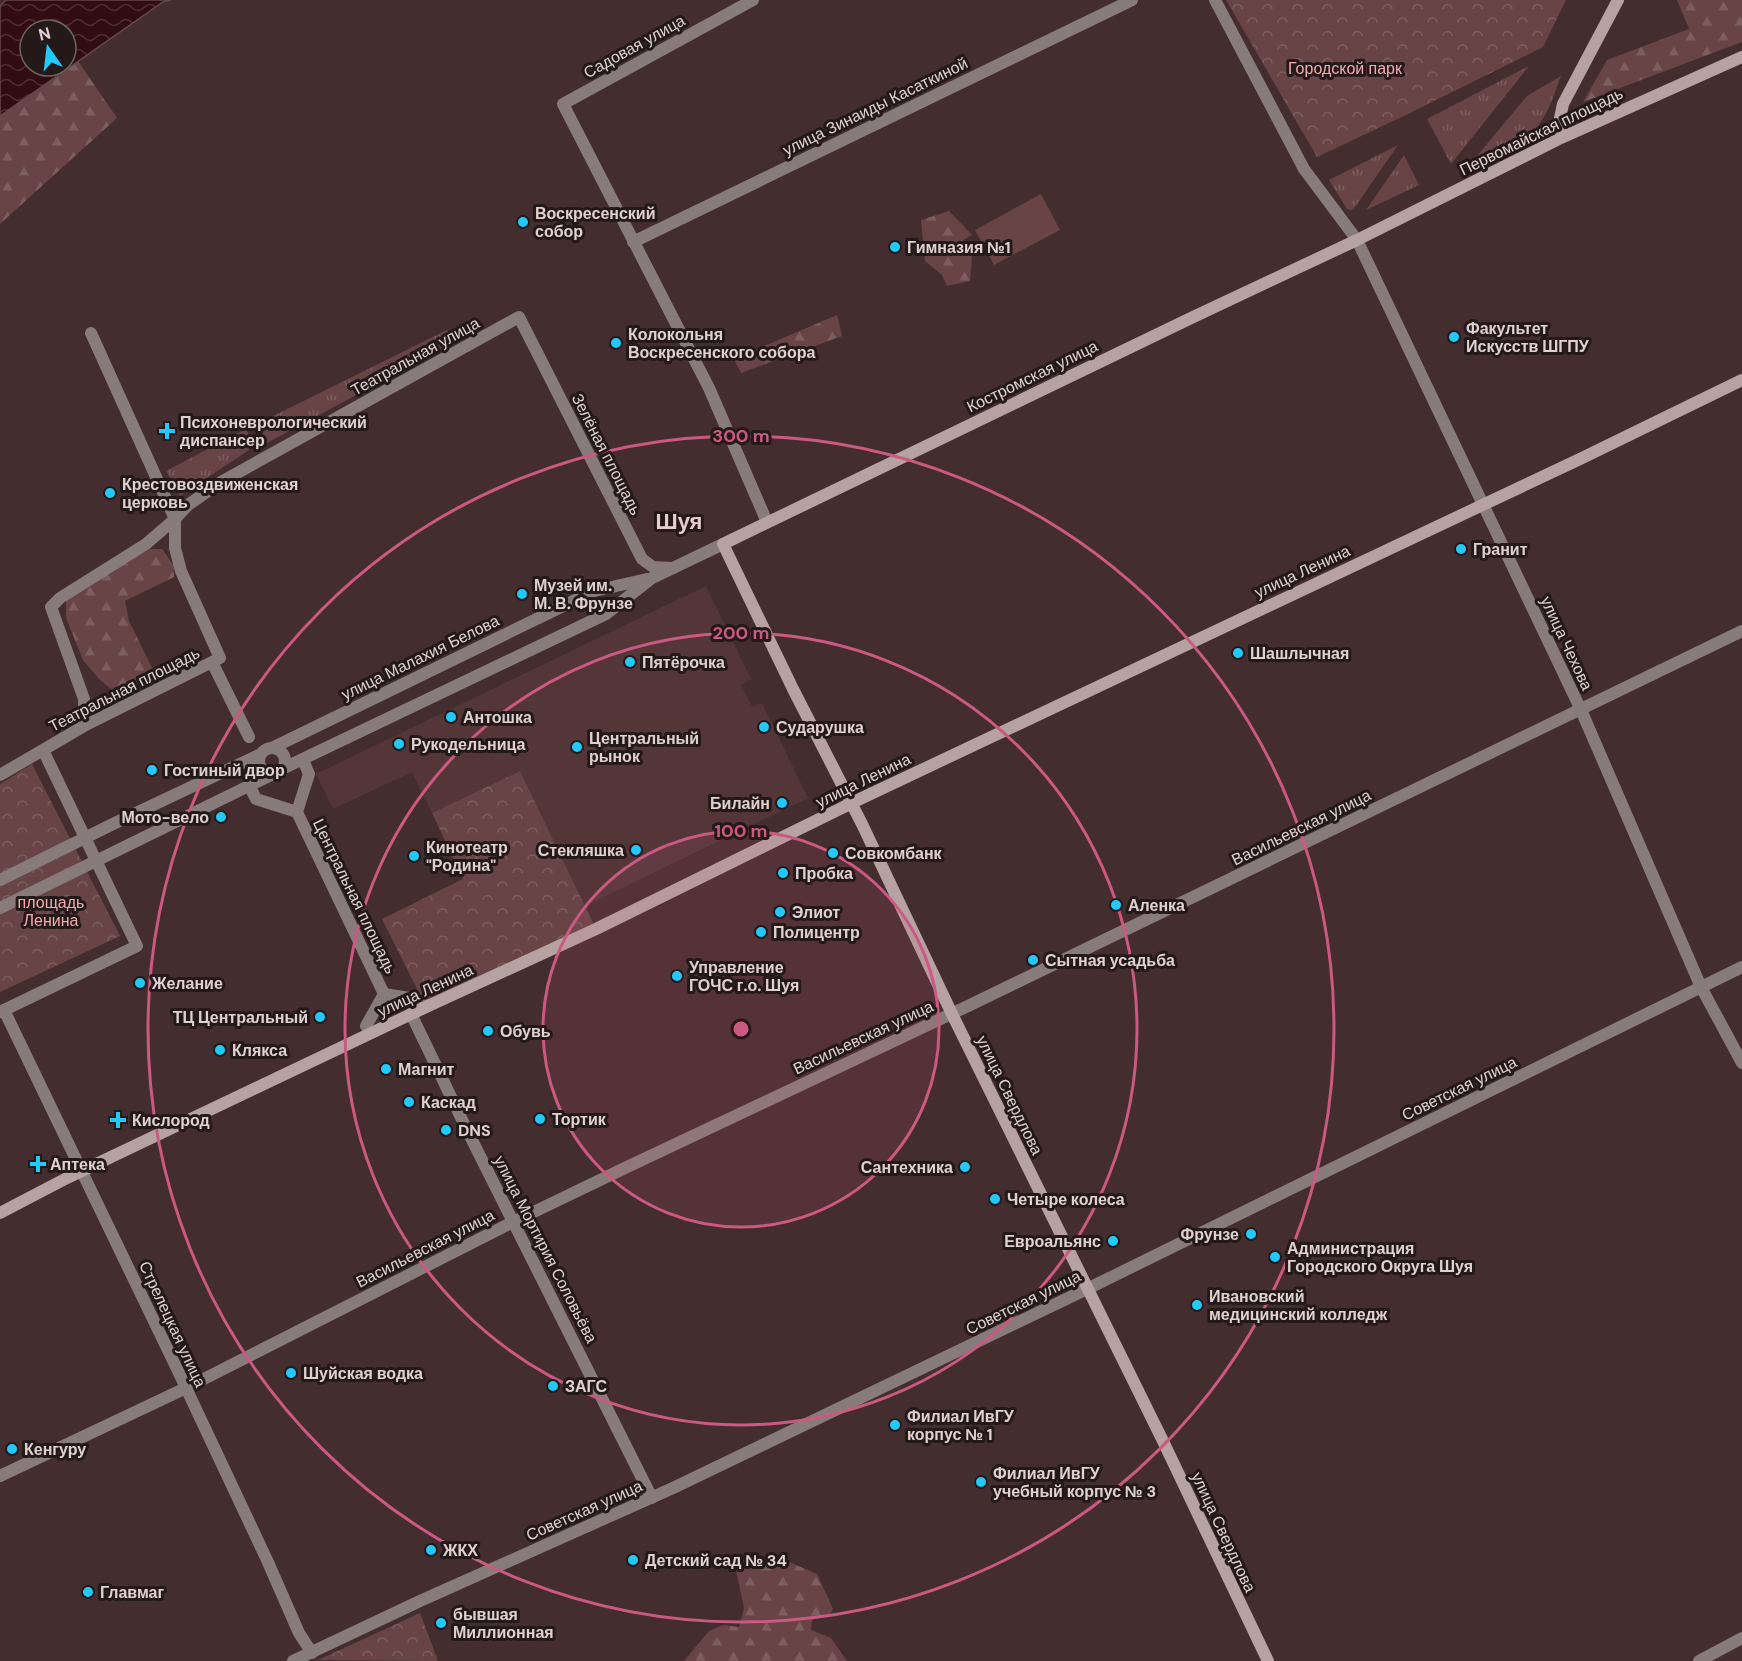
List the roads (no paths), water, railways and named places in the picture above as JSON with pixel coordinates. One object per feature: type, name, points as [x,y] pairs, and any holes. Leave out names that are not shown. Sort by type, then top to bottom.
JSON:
[{"type":"main road","points":[[1561,138],[1560,118],[1563,104],[1618,0]]},
{"type":"main road","name":"Первомайская площадь","points":[[1357,240],[1561,138],[1742,57]]},
{"type":"main road","name":"Костромская улица","points":[[723,544],[1357,240]]},
{"type":"main road","name":"улица Ленина","points":[[0,1213],[411,1014],[596,929],[852,804],[1742,380]]},
{"type":"main road","name":"улица Свердлова","points":[[723,544],[1162,1439],[1268,1661]]},
{"type":"street","name":"Садовая улица","points":[[633,242],[563,104],[753,0]]},
{"type":"street","name":"улица Зинаиды Касаткиной","points":[[633,242],[1132,0]]},
{"type":"street","name":"улица Чехова","points":[[1215,0],[1304,169],[1357,240],[1581,710],[1701,987],[1742,1063]]},
{"type":"street","points":[[633,242],[709,388],[768,522]]},
{"type":"street","name":"Театральная улица","points":[[84,726],[84,699],[51,607],[60,598],[146,544],[188,505],[221,482],[519,316]]},
{"type":"street","name":"Зелёная площадь","points":[[519,316],[642,559],[653,567],[673,568]]},
{"type":"street","points":[[91,333],[175,519],[175,548],[181,571],[249,737]]},
{"type":"street","points":[[673,568],[723,544]]},
{"type":"street","name":"улица Малахия Белова","points":[[97,861],[249,785],[280,772],[284,768],[606,614],[652,578],[673,568]]},
{"type":"street","name":"улица Малахия Белова","points":[[85,838],[594,591],[652,578]]},
{"type":"street","name":"Васильевская улица","points":[[0,1476],[186,1388],[513,1222],[952,1014],[1742,631]]},
{"type":"street","name":"Театральная площадь","points":[[43,750],[84,726],[216,660]]},
{"type":"street","points":[[0,775],[43,750],[137,946],[2,1011]]},
{"type":"street","points":[[271,775],[261,767],[259,760],[267,751],[279,750],[284,755],[286,759],[284,768]]},
{"type":"street","name":"Центральная площадь","points":[[303,760],[309,774],[297,812],[384,994]]},
{"type":"street","name":"Центральная площадь","points":[[249,785],[256,799],[297,812]]},
{"type":"street","points":[[0,880],[85,838]]},
{"type":"street","points":[[0,908],[97,861]]},
{"type":"street","name":"Советская улица","points":[[293,1661],[314,1657],[420,1602],[652,1498],[1088,1289],[1742,967]]},
{"type":"street","name":"Центральная площадь","points":[[384,994],[422,1000]]},
{"type":"street","name":"Центральная площадь","points":[[366,1026],[384,994]]},
{"type":"street","name":"Стрелецкая улица","points":[[2,1011],[186,1388],[299,1633],[314,1657]]},
{"type":"street","name":"улица Мортирия Соловьёва","points":[[411,1014],[652,1498]]},
{"type":"street","points":[[1699,1661],[1742,1638]]},
{"type":"water","points":[[6,0],[171,0],[163,2],[78,61],[78,18],[18,18],[18,78],[54,78],[0,116],[0,6]]},
{"type":"place","name":"Воскресенский собор","points":[[523,222]]},
{"type":"place","name":"Гимназия №1","points":[[895,247]]},
{"type":"place","name":"Факультет Искусств ШГПУ","points":[[1454,337]]},
{"type":"place","name":"Колокольня Воскресенского собора","points":[[616,343]]},
{"type":"place","name":"Психоневрологический диспансер","points":[[167,431]]},
{"type":"place","name":"Крестовоздвиженская церковь","points":[[110,493]]},
{"type":"place","name":"Гранит","points":[[1461,549]]},
{"type":"place","name":"Музей им. М. В. Фрунзе","points":[[522,594]]},
{"type":"place","name":"Шашлычная","points":[[1238,653]]},
{"type":"place","name":"Пятёрочка","points":[[630,662]]},
{"type":"place","name":"Антошка","points":[[451,717]]},
{"type":"place","name":"Сударушка","points":[[764,727]]},
{"type":"place","name":"Рукодельница","points":[[399,744]]},
{"type":"place","name":"Центральный рынок","points":[[577,747]]},
{"type":"place","name":"Гостиный двор","points":[[152,770]]},
{"type":"place","name":"Билайн","points":[[782,803]]},
{"type":"place","name":"Мото-вело","points":[[221,817]]},
{"type":"place","name":"Стекляшка","points":[[636,850]]},
{"type":"place","name":"Совкомбанк","points":[[833,853]]},
{"type":"place","name":"Кинотеатр \"Родина\"","points":[[414,856]]},
{"type":"place","name":"Пробка","points":[[783,873]]},
{"type":"place","name":"Аленка","points":[[1116,905]]},
{"type":"place","name":"Элиот","points":[[780,912]]},
{"type":"place","name":"Полицентр","points":[[761,932]]},
{"type":"place","name":"Сытная усадьба","points":[[1033,960]]},
{"type":"place","name":"Управление ГОЧС г.о. Шуя","points":[[677,976]]},
{"type":"place","name":"Желание","points":[[140,983]]},
{"type":"place","name":"ТЦ Центральный","points":[[320,1017]]},
{"type":"place","name":"Обувь","points":[[488,1031]]},
{"type":"place","name":"Клякса","points":[[220,1050]]},
{"type":"place","name":"Магнит","points":[[386,1069]]},
{"type":"place","name":"Каскад","points":[[409,1102]]},
{"type":"place","name":"Тортик","points":[[540,1119]]},
{"type":"place","name":"Кислород","points":[[118,1120]]},
{"type":"place","name":"DNS","points":[[446,1130]]},
{"type":"place","name":"Аптека","points":[[38,1164]]},
{"type":"place","name":"Сантехника","points":[[965,1167]]},
{"type":"place","name":"Четыре колеса","points":[[995,1199]]},
{"type":"place","name":"Фрунзе","points":[[1251,1234]]},
{"type":"place","name":"Евроальянс","points":[[1113,1241]]},
{"type":"place","name":"Администрация Городского Округа Шуя","points":[[1275,1257]]},
{"type":"place","name":"Ивановский медицинский колледж","points":[[1197,1305]]},
{"type":"place","name":"Шуйская водка","points":[[291,1373]]},
{"type":"place","name":"ЗАГС","points":[[553,1386]]},
{"type":"place","name":"Филиал ИвГУ корпус № 1","points":[[895,1425]]},
{"type":"place","name":"Кенгуру","points":[[12,1449]]},
{"type":"place","name":"Филиал ИвГУ учебный корпус № 3","points":[[981,1482]]},
{"type":"place","name":"ЖКХ","points":[[431,1550]]},
{"type":"place","name":"Детский сад № 34","points":[[633,1560]]},
{"type":"place","name":"Главмаг","points":[[88,1592]]},
{"type":"place","name":"бывшая Миллионная","points":[[441,1623]]},
{"type":"district","name":"Шуя","points":[[679,521]]},
{"type":"park label","name":"Городской парк","points":[[1345,68]]},
{"type":"park label","name":"площадь Ленина","points":[[51,911]]}]
